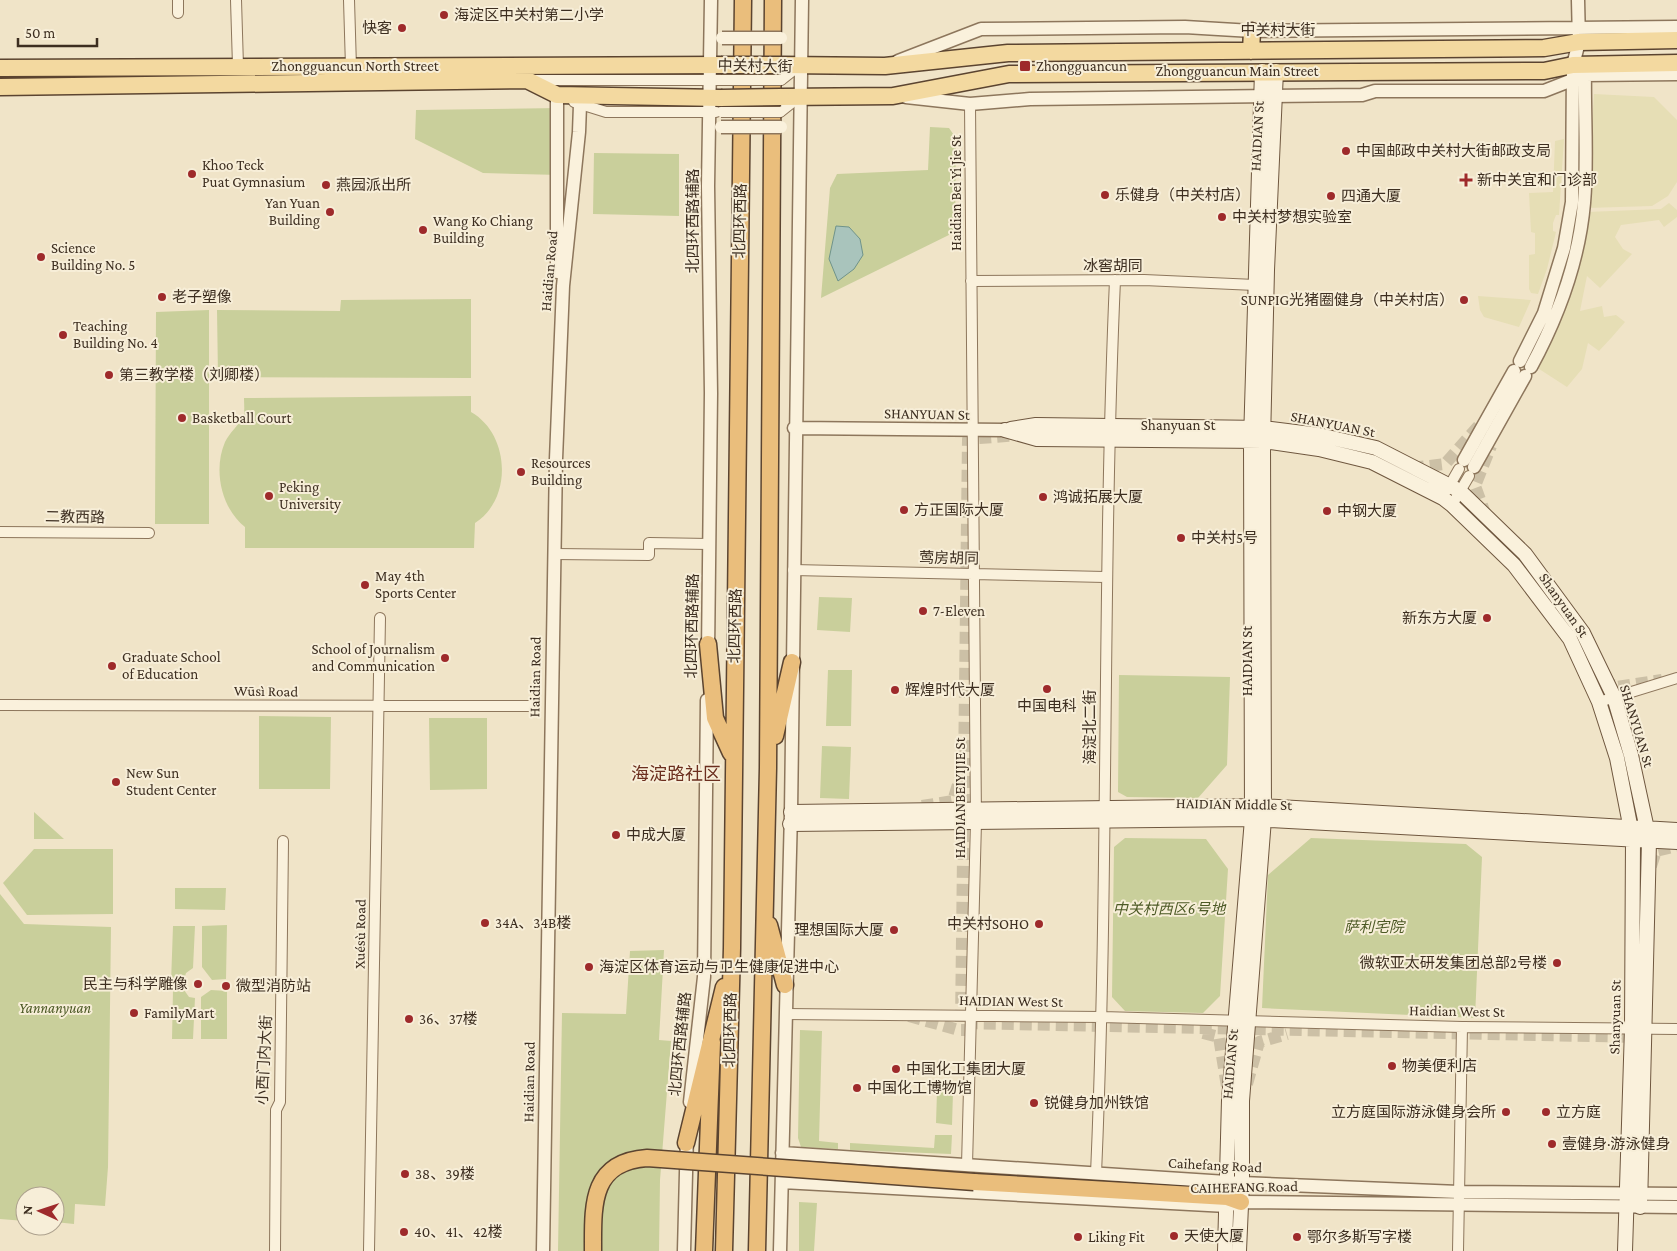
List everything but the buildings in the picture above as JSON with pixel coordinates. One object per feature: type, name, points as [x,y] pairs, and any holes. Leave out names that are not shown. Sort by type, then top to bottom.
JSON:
[{"type":"highway","name":"北四环西路","points":[[724,1251],[732,948],[743,0]]},
{"type":"highway","name":"北四环西路","points":[[757,1251],[768,768],[773,0]]},
{"type":"highway","points":[[708,644],[715,718],[733,755]]},
{"type":"highway","points":[[768,768],[792,662]]},
{"type":"highway","points":[[764,907],[785,985]]},
{"type":"highway","points":[[686,1143],[712,1042],[732,948]]},
{"type":"highway","points":[[704,1251],[712,1042]]},
{"type":"highway","points":[[593,1251],[593,1206],[600,1183],[613,1167],[631,1159],[647,1158],[974,1182],[1231,1197]]},
{"type":"main road","points":[[1252,31],[1252,51]]},
{"type":"main road","name":"Zhongguancun Main Street","points":[[800,64],[885,66],[1008,53],[1544,48],[1578,35],[1677,40]]},
{"type":"main road","name":"Zhongguancun Main Street","points":[[799,97],[894,96],[1009,74],[1269,71],[1579,72],[1677,63]]},
{"type":"main road","name":"中关村大街","points":[[715,72],[781,72],[800,64]]},
{"type":"main road","name":"Zhongguancun North Street","points":[[0,68],[238,66],[715,72]]},
{"type":"main road","name":"HAIDIAN St","points":[[1225,1251],[1231,1197],[1242,1183],[1243,1021],[1258,812],[1258,434],[1255,284],[1269,71]]},
{"type":"main road","name":"Zhongguancun North Street","points":[[0,87],[527,80],[557,95],[715,105]]},
{"type":"main road","name":"HAIDIAN St","points":[[1258,434],[1267,270],[1268,96]]},
{"type":"main road","name":"中关村大街","points":[[715,105],[780,104],[799,97]]},
{"type":"main road","name":"SHANYUAN St","points":[[1005,430],[1036,425],[1109,426],[1258,434],[1319,435],[1376,448],[1455,487],[1525,554],[1583,633],[1614,697],[1630,755],[1648,835]]},
{"type":"main road","name":"Shanyuan St","points":[[1005,430],[1037,439],[1109,441],[1258,434],[1372,462],[1448,502],[1514,565],[1570,638],[1599,702],[1617,758],[1633,835],[1641,1200]]},
{"type":"main road","name":"HAIDIAN Middle St","points":[[790,818],[1258,812],[1633,835],[1648,835],[1677,830]]},
{"type":"main road","name":"Shanyuan St","points":[[1625,1251],[1625,1200],[1638,1028],[1648,835]]},
{"type":"main road","name":"HAIDIAN Middle St","points":[[1648,835],[1677,842]]},
{"type":"main road","name":"HAIDIAN St","points":[[1239,1251],[1231,1197],[1229,1100],[1243,1021]]},
{"type":"street","points":[[178,0],[178,13]]},
{"type":"street","points":[[236,0],[238,66]]},
{"type":"street","points":[[350,0],[351,67]]},
{"type":"street","name":"北四环西路辅路","points":[[684,1251],[686,1143],[704,978],[716,38],[711,0]]},
{"type":"street","points":[[788,1182],[782,1153],[790,818],[794,428],[802,0]]},
{"type":"street","points":[[1448,502],[1522,369],[1556,317],[1576,250],[1584,203],[1578,0]]},
{"type":"street","name":"中关村大街","points":[[885,66],[981,29],[1185,27],[1252,31],[1578,35],[1677,27]]},
{"type":"street","points":[[716,38],[801,38]]},
{"type":"street","name":"Zhongguancun North Street","points":[[527,80],[715,72]]},
{"type":"street","points":[[894,96],[970,104],[1030,99],[1362,95],[1375,91],[1544,91],[1579,72],[1677,74]]},
{"type":"street","points":[[557,95],[557,271],[563,286]]},
{"type":"street","name":"Zhongguancun North Street","points":[[557,95],[580,105],[606,112],[715,105]]},
{"type":"street","name":"Haidian Bei Yi Jie St","points":[[970,104],[972,431]]},
{"type":"street","name":"Haidian Road","points":[[543,1251],[554,554],[563,286],[579,132],[580,105]]},
{"type":"street","points":[[715,127],[799,127]]},
{"type":"street","points":[[1255,284],[1267,270]]},
{"type":"street","name":"冰窖胡同","points":[[971,281],[1115,280],[1255,284]]},
{"type":"street","name":"海淀北二街","points":[[1096,1174],[1102,1017],[1109,426],[1115,280]]},
{"type":"street","name":"SHANYUAN St","points":[[794,428],[1005,430]]},
{"type":"street","name":"HAIDIANBEIYIJIE St","points":[[967,1165],[975,816],[972,431]]},
{"type":"street","name":"二教西路","points":[[0,532],[149,533]]},
{"type":"street","points":[[554,554],[649,555],[649,543],[709,544]]},
{"type":"street","name":"莺房胡同","points":[[793,570],[1106,577]]},
{"type":"street","name":"Xuésù Road","points":[[369,1251],[380,708],[380,618]]},
{"type":"street","points":[[1599,702],[1677,678]]},
{"type":"street","name":"Wūsì Road","points":[[0,706],[35,704],[380,708],[532,706]]},
{"type":"street","name":"小西门内大街","points":[[276,1251],[276,1110],[280,1102],[283,841]]},
{"type":"street","name":"HAIDIAN West St","points":[[785,1014],[1102,1017],[1243,1021]]},
{"type":"street","name":"Haidian West St","points":[[1243,1021],[1462,1027],[1677,1029]]},
{"type":"street","points":[[1458,1251],[1462,1027]]},
{"type":"street","name":"Caihefang Road","points":[[782,1153],[1096,1174],[1231,1197],[1242,1183],[1459,1198],[1625,1200]]},
{"type":"street","points":[[780,1251],[790,1160],[796,1155]]},
{"type":"street","name":"CAIHEFANG Road","points":[[788,1182],[1231,1197],[1459,1198]]},
{"type":"street","points":[[1625,1200],[1641,1200],[1677,1194]]},
{"type":"street","points":[[1641,1200],[1677,1207]]},
{"type":"shaded area","points":[[1594,94],[1654,97],[1677,120],[1677,182],[1668,196],[1652,206],[1587,208]]},
{"type":"shaded area","points":[[1564,139],[1559,215],[1556,215],[1553,223],[1553,231],[1556,232],[1547,269],[1538,294],[1531,293],[1529,289],[1529,255],[1535,254],[1535,233],[1531,232],[1529,193],[1553,192],[1555,141]]},
{"type":"shaded area","points":[[1669,203],[1677,210],[1677,217],[1664,227],[1659,220],[1621,225],[1615,237],[1623,249],[1632,254],[1600,288],[1587,276],[1580,311],[1602,306],[1604,317],[1616,315],[1625,322],[1599,351],[1588,343],[1582,369],[1567,387],[1536,367],[1587,212],[1661,209]]},
{"type":"shaded area","points":[[1478,296],[1531,300],[1519,327],[1484,317],[1480,310]]},
{"type":"green space","points":[[560,108],[560,175],[483,173],[415,139],[416,110]]},
{"type":"green space","points":[[930,127],[949,128],[956,138],[955,232],[821,298],[830,188],[837,174],[928,170]]},
{"type":"green space","points":[[594,153],[679,154],[679,216],[593,214]]},
{"type":"green space","points":[[471,299],[471,378],[218,377],[217,310],[340,311],[341,300]]},
{"type":"green space","name":"Basketball Court","points":[[209,310],[209,524],[155,524],[156,312]]},
{"type":"green space","points":[[471,396],[471,412],[484,422],[493,435],[499,450],[502,467],[501,483],[496,499],[487,512],[475,523],[474,548],[245,548],[245,527],[230,510],[225,499],[220,476],[221,453],[227,438],[243,417],[244,398]]},
{"type":"green space","points":[[819,597],[852,598],[850,632],[817,630]]},
{"type":"green space","points":[[828,670],[852,670],[851,726],[826,726]]},
{"type":"green space","points":[[1119,675],[1230,677],[1227,765],[1198,798],[1127,797],[1118,792]]},
{"type":"green space","points":[[259,716],[331,717],[330,789],[259,789]]},
{"type":"green space","points":[[429,718],[487,718],[487,789],[430,790]]},
{"type":"green space","points":[[822,746],[851,747],[849,799],[820,798]]},
{"type":"green space","points":[[34,812],[64,839],[34,839]]},
{"type":"green space","name":"中关村西区6号地","points":[[1125,838],[1206,839],[1228,869],[1220,996],[1203,1013],[1125,1011],[1112,997],[1114,847]]},
{"type":"green space","name":"萨利宅院","points":[[1311,838],[1466,844],[1482,857],[1475,1018],[1262,1008],[1268,875]]},
{"type":"green space","points":[[34,849],[113,849],[113,914],[27,915],[3,883]]},
{"type":"green space","points":[[175,888],[226,888],[225,910],[175,909]]},
{"type":"green space","name":"Yannanyuan","points":[[0,894],[24,924],[111,927],[108,1167],[105,1206],[75,1204],[74,1224],[65,1223],[65,1186],[15,1186],[15,1220],[0,1219]]},
{"type":"green space","points":[[227,925],[226,979],[212,980],[202,967],[202,926]]},
{"type":"green space","points":[[173,926],[195,926],[193,968],[186,973],[183,983],[171,983]]},
{"type":"green space","points":[[664,950],[659,1040],[671,1041],[660,1180],[659,1251],[558,1251],[562,1013],[626,1014],[630,951]]},
{"type":"green space","points":[[173,990],[184,990],[189,997],[195,998],[193,1039],[172,1039]]},
{"type":"green space","points":[[211,990],[227,991],[227,1039],[201,1039],[201,997]]},
{"type":"green space","points":[[800,1030],[822,1031],[819,1141],[838,1143],[838,1149],[801,1147],[798,1138]]},
{"type":"green space","points":[[937,1092],[953,1092],[952,1125],[936,1123]]},
{"type":"green space","points":[[935,1135],[952,1135],[951,1154],[850,1150],[850,1143],[934,1148]]},
{"type":"green space","points":[[799,1202],[817,1203],[814,1251],[799,1251]]},
{"type":"water","points":[[836,226],[849,227],[860,239],[863,255],[854,269],[838,281],[829,259]]},
{"type":"tunnel","points":[[1412,468],[1445,464],[1482,422]]},
{"type":"tunnel","points":[[1032,434],[1256,435],[1313,441],[1376,458],[1466,506],[1523,566],[1586,650],[1624,758],[1642,847],[1638,1037],[961,1023],[968,439],[1032,434]]},
{"type":"tunnel","points":[[1486,516],[1475,486],[1491,446]]},
{"type":"tunnel","points":[[1602,680],[1617,687],[1662,680]]},
{"type":"tunnel","points":[[922,806],[953,801],[960,778]]},
{"type":"tunnel","points":[[1651,866],[1656,851],[1677,846]]},
{"type":"tunnel","points":[[909,1016],[959,1030],[970,1030]]},
{"type":"tunnel","points":[[1203,1033],[1219,1037],[1227,1087]]},
{"type":"tunnel","points":[[1247,1084],[1259,1042],[1287,1034]]},
{"type":"place","name":"海淀区中关村第二小学","points":[[444,15]]},
{"type":"place","name":"快客","points":[[402,28]]},
{"type":"place","name":"Zhongguancun","points":[[1025,66]]},
{"type":"place","name":"中国邮政中关村大街邮政支局","points":[[1346,151]]},
{"type":"place","name":"Khoo Teck Puat Gymnasium","points":[[192,174]]},
{"type":"place","name":"新中关宜和门诊部","points":[[1466,180]]},
{"type":"place","name":"燕园派出所","points":[[326,185]]},
{"type":"place","name":"乐健身（中关村店）","points":[[1105,195]]},
{"type":"place","name":"四通大厦","points":[[1331,196]]},
{"type":"place","name":"Yan Yuan Building","points":[[330,212]]},
{"type":"place","name":"中关村梦想实验室","points":[[1222,217]]},
{"type":"place","name":"Wang Ko Chiang Building","points":[[423,230]]},
{"type":"place","name":"Science Building No. 5","points":[[41,257]]},
{"type":"place","name":"老子塑像","points":[[162,297]]},
{"type":"place","name":"SUNPIG光猪圈健身（中关村店）","points":[[1464,300]]},
{"type":"place","name":"Teaching Building No. 4","points":[[63,335]]},
{"type":"place","name":"第三教学楼（刘卿楼）","points":[[109,375]]},
{"type":"place","name":"Basketball Court","points":[[182,418]]},
{"type":"place","name":"Resources Building","points":[[521,472]]},
{"type":"place","name":"Peking University","points":[[269,496]]},
{"type":"place","name":"鸿诚拓展大厦","points":[[1043,497]]},
{"type":"place","name":"方正国际大厦","points":[[904,510]]},
{"type":"place","name":"中钢大厦","points":[[1327,511]]},
{"type":"place","name":"中关村5号","points":[[1181,538]]},
{"type":"place","name":"May 4th Sports Center","points":[[365,585]]},
{"type":"place","name":"7-Eleven","points":[[923,611]]},
{"type":"place","name":"新东方大厦","points":[[1487,618]]},
{"type":"place","name":"School of Journalism and Communication","points":[[445,658]]},
{"type":"place","name":"Graduate School of Education","points":[[112,666]]},
{"type":"place","name":"中国电科","points":[[1047,689]]},
{"type":"place","name":"辉煌时代大厦","points":[[895,690]]},
{"type":"place","name":"New Sun Student Center","points":[[116,782]]},
{"type":"place","name":"中成大厦","points":[[616,835]]},
{"type":"place","name":"34A、34B楼","points":[[485,923]]},
{"type":"place","name":"中关村SOHO","points":[[1039,924]]},
{"type":"place","name":"理想国际大厦","points":[[894,930]]},
{"type":"place","name":"微软亚太研发集团总部2号楼","points":[[1557,963]]},
{"type":"place","name":"海淀区体育运动与卫生健康促进中心","points":[[589,967]]},
{"type":"place","name":"民主与科学雕像","points":[[198,984]]},
{"type":"place","name":"微型消防站","points":[[226,986]]},
{"type":"place","name":"FamilyMart","points":[[134,1013]]},
{"type":"place","name":"36、37楼","points":[[409,1019]]},
{"type":"place","name":"物美便利店","points":[[1392,1066]]},
{"type":"place","name":"中国化工集团大厦","points":[[896,1069]]},
{"type":"place","name":"中国化工博物馆","points":[[857,1088]]},
{"type":"place","name":"锐健身加州铁馆","points":[[1034,1103]]},
{"type":"place","name":"立方庭国际游泳健身会所","points":[[1506,1112]]},
{"type":"place","name":"立方庭","points":[[1546,1112]]},
{"type":"place","name":"壹健身·游泳健身","points":[[1552,1144]]},
{"type":"place","name":"38、39楼","points":[[405,1174]]},
{"type":"place","name":"40、41、42楼","points":[[404,1232]]},
{"type":"place","name":"天使大厦","points":[[1174,1236]]},
{"type":"place","name":"Liking Fit","points":[[1078,1237]]},
{"type":"place","name":"鄂尔多斯写字楼","points":[[1297,1237]]},
{"type":"district","name":"海淀路社区","points":[[676,774]]}]
